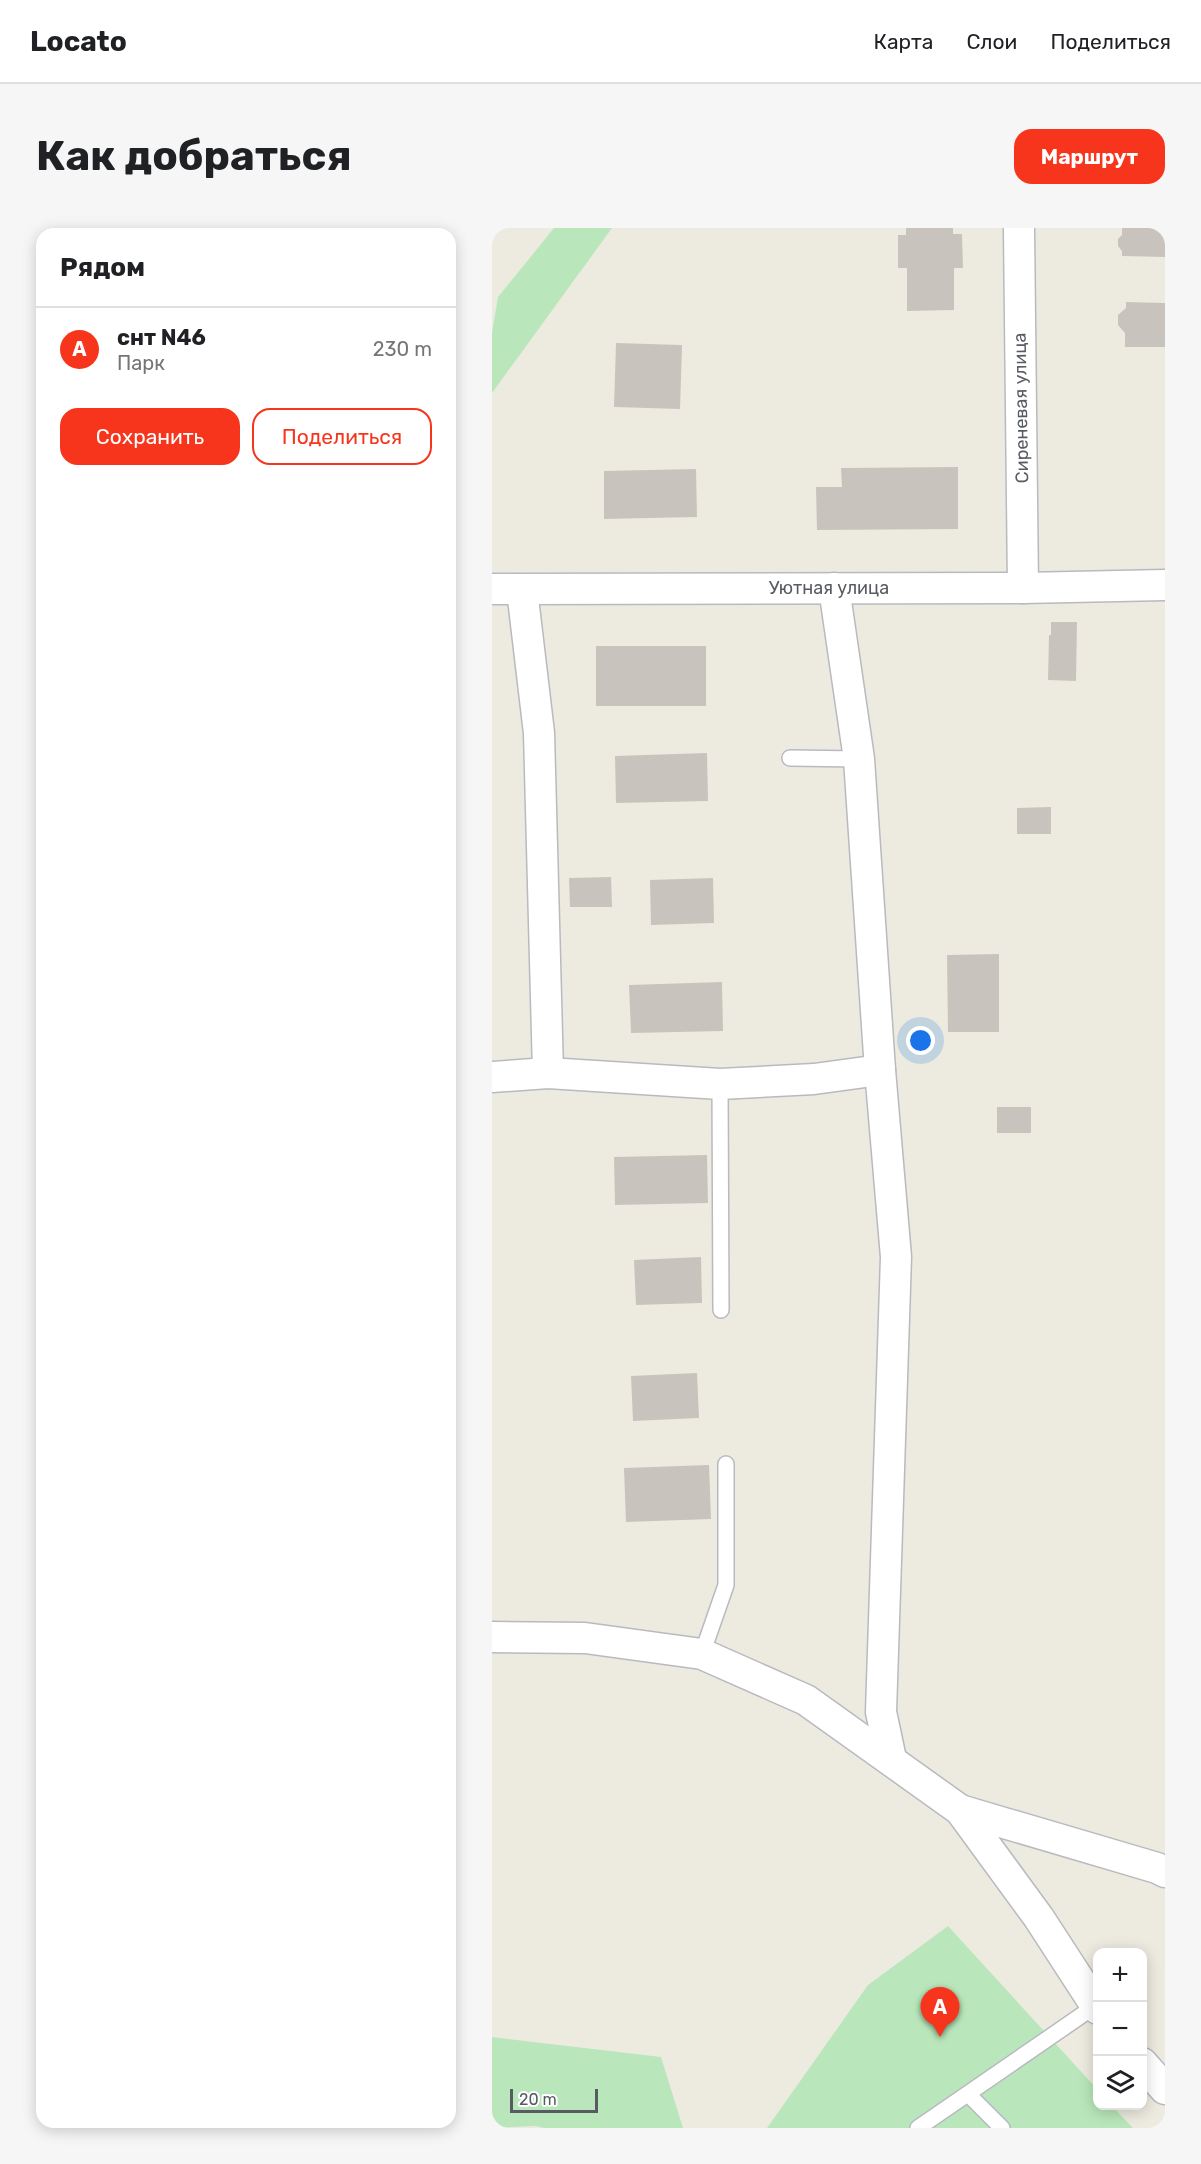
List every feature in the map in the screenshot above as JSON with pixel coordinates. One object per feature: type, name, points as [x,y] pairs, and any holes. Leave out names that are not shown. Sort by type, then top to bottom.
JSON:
[{"type":"street","name":"Сиреневая улица","points":[[1019,229],[1023,588]]},
{"type":"street","name":"Уютная улица","points":[[492,590],[1023,588],[1165,585]]},
{"type":"street","points":[[834,588],[859,759],[880,1070],[896,1257],[881,1712],[891,1759]]},
{"type":"street","points":[[522,590],[539,734],[548,1073]]},
{"type":"street","points":[[492,1077],[548,1073],[720,1084],[814,1079],[880,1070]]},
{"type":"street","points":[[492,1636],[585,1638],[702,1654],[806,1700],[960,1810],[1039,1918],[1093,2003]]},
{"type":"street","points":[[960,1810],[1162,1867]]},
{"type":"street","points":[[1147,2067],[1165,2089]]},
{"type":"lane","points":[[790,758],[859,759]]},
{"type":"lane","points":[[720,1084],[721,1310]]},
{"type":"lane","points":[[702,1654],[726,1585],[726,1464]]},
{"type":"lane","points":[[918,2128],[1093,2010]]},
{"type":"lane","points":[[968,2094],[1002,2128]]},
{"type":"green space","points":[[554,228],[612,228],[492,393],[492,333],[498,297]]},
{"type":"green space","points":[[948,1926],[1093,2085],[1093,2110],[1116,2110],[1133,2128],[767,2128],[868,1985]]},
{"type":"green space","points":[[492,2037],[661,2057],[683,2128],[544,2128],[536,2126],[492,2128]]},
{"type":"building","points":[[906,228],[953,228],[953,234],[962,234],[963,268],[954,268],[954,310],[907,311],[907,268],[898,268],[898,235],[906,235]]},
{"type":"building","points":[[1122,228],[1165,228],[1165,257],[1122,256],[1118,239],[1122,235]]},
{"type":"building","points":[[1126,302],[1165,303],[1165,347],[1125,347],[1125,333],[1118,325],[1118,315],[1126,308]]},
{"type":"building","points":[[616,343],[682,345],[680,409],[614,407]]},
{"type":"building","points":[[958,467],[958,529],[817,530],[816,487],[842,487],[841,468]]},
{"type":"building","points":[[696,469],[697,517],[604,519],[604,471]]},
{"type":"building","points":[[1051,622],[1077,622],[1076,681],[1048,680]]},
{"type":"building","points":[[596,646],[706,646],[706,706],[596,706]]},
{"type":"building","points":[[707,753],[708,801],[616,803],[615,756]]},
{"type":"building","points":[[1051,807],[1051,834],[1017,834],[1017,808]]},
{"type":"building","points":[[611,877],[612,907],[570,907],[569,878]]},
{"type":"building","points":[[713,878],[714,923],[651,925],[650,880]]},
{"type":"building","points":[[999,954],[999,1032],[948,1032],[947,955]]},
{"type":"building","points":[[722,982],[723,1031],[631,1033],[629,985]]},
{"type":"building","points":[[997,1107],[1031,1107],[1031,1133],[997,1133]]},
{"type":"building","points":[[707,1155],[708,1203],[615,1205],[614,1157]]},
{"type":"building","points":[[701,1257],[702,1303],[636,1305],[634,1260]]},
{"type":"building","points":[[697,1373],[699,1418],[633,1421],[631,1376]]},
{"type":"building","points":[[709,1465],[711,1519],[626,1522],[624,1468]]},
{"type":"place","name":"снт N46","points":[[940,2037]]}]
